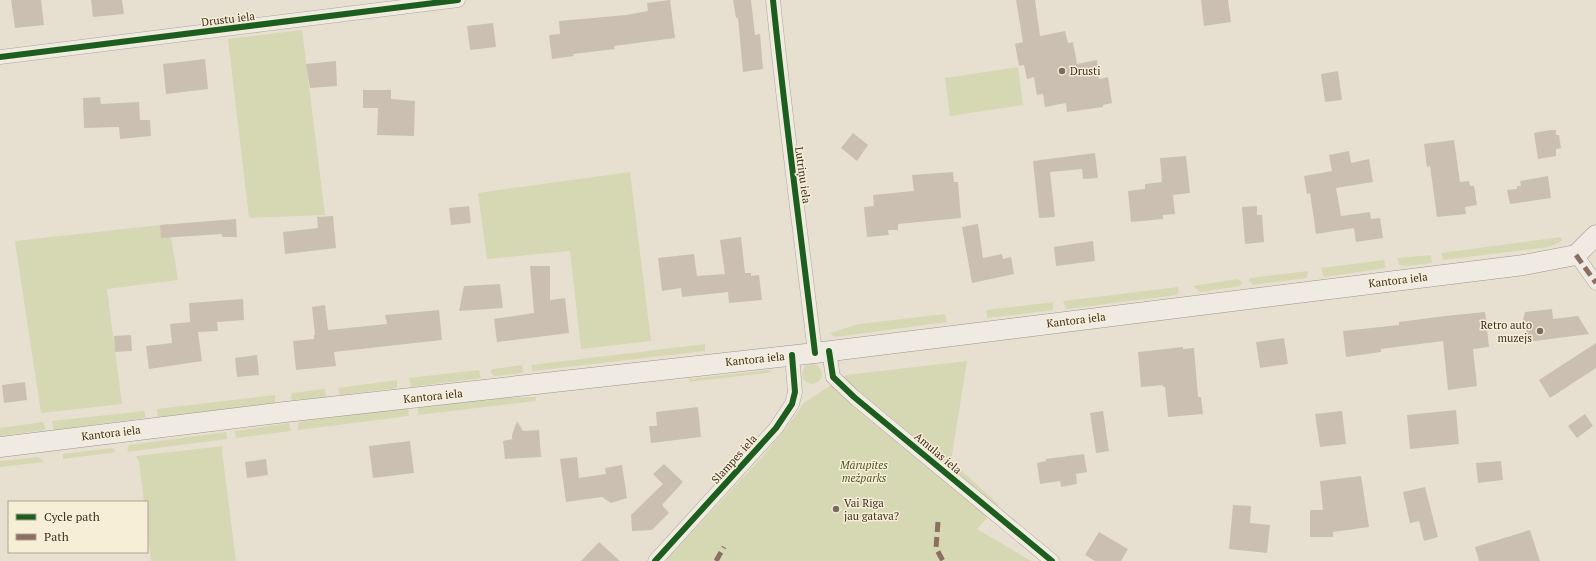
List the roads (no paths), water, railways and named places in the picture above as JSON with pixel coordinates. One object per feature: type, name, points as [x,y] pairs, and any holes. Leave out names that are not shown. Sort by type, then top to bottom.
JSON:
[{"type":"main road","points":[[1576,255],[1596,236]]},
{"type":"main road","name":"Kantora iela","points":[[0,447],[285,412],[822,352],[1524,265],[1576,255]]},
{"type":"street","name":"Drustu iela","points":[[0,57],[458,0]]},
{"type":"street","name":"Lutriņu iela","points":[[773,0],[783,97],[799,216],[822,352]]},
{"type":"street","points":[[1576,255],[1596,283]]},
{"type":"street","name":"Amulas iela","points":[[822,352],[833,377],[854,397],[1052,561]]},
{"type":"street","name":"Slampes iela","points":[[655,561],[776,428],[792,404],[795,392],[792,355]]},
{"type":"place","name":"Drusti","points":[[1062,71]]},
{"type":"place","name":"Retro auto muzejs","points":[[1540,331]]},
{"type":"place","name":"Vai Rīga jau gatava?","points":[[836,509]]},
{"type":"park label","name":"Mārupītes mežparks","points":[[864,471]]}]
